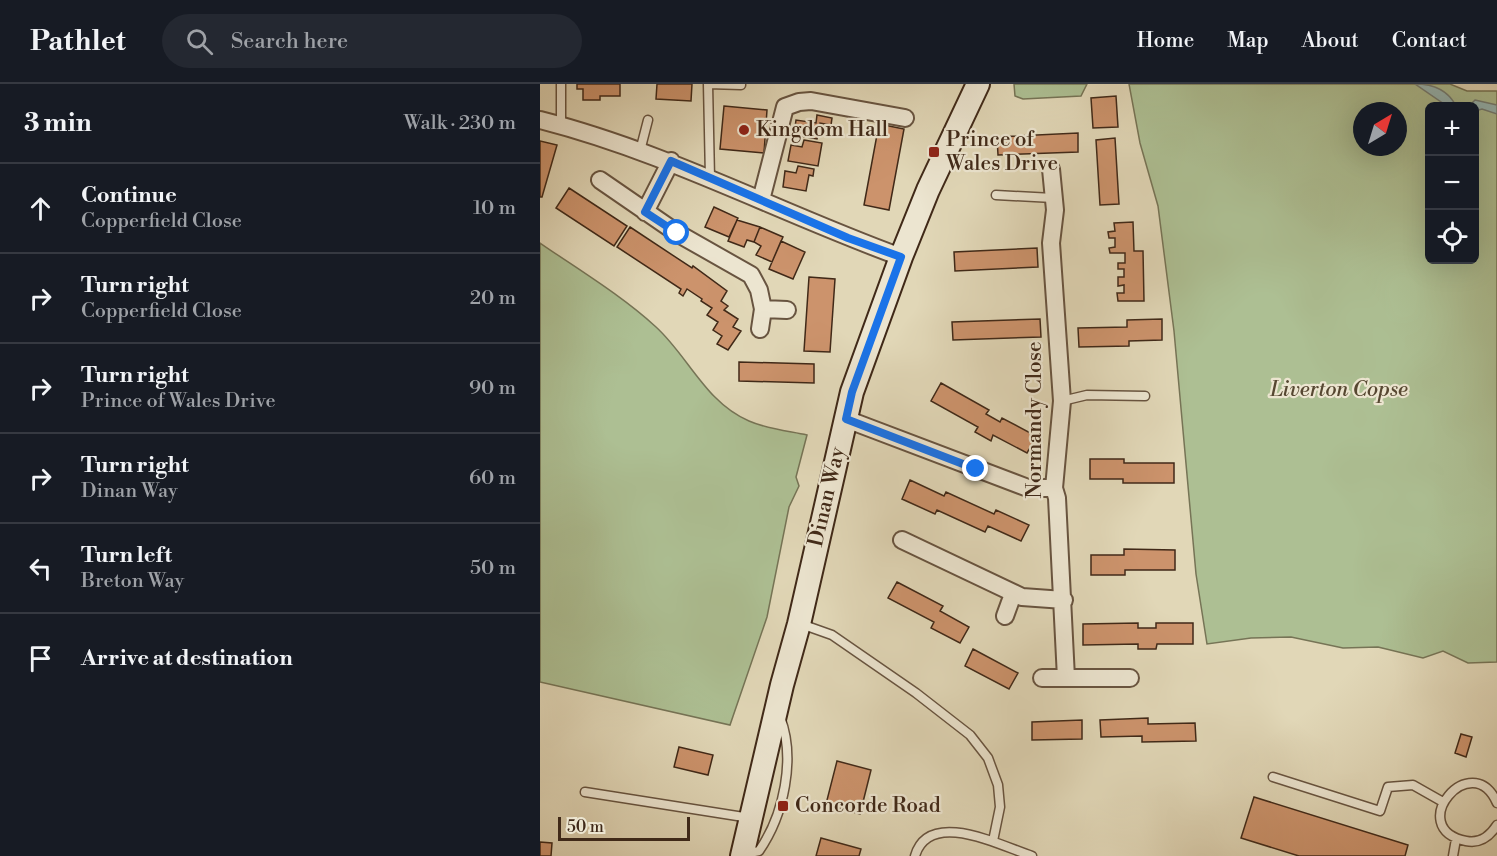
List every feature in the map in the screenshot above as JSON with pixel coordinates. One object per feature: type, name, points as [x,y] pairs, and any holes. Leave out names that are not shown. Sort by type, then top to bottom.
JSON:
[{"type":"street","name":"Dinan Way","points":[[742,856],[799,624],[852,392],[928,190],[978,84]]},
{"type":"street","points":[[761,200],[785,107],[798,102],[811,101],[904,118]]},
{"type":"street","points":[[540,120],[671,161],[901,257]]},
{"type":"street","points":[[645,212],[671,161]]},
{"type":"street","name":"Normandy Close","points":[[1051,168],[1055,210],[1051,243],[1062,401],[1054,488],[1057,498],[1064,600],[1066,678]]},
{"type":"street","points":[[600,180],[645,212],[751,275],[759,290],[763,309],[760,329]]},
{"type":"street","points":[[763,309],[787,310]]},
{"type":"street","points":[[846,419],[1028,488],[1054,488]]},
{"type":"street","points":[[902,540],[1013,594],[1022,597],[1064,600]]},
{"type":"street","points":[[1005,616],[1013,594]]},
{"type":"street","points":[[1042,678],[1130,678]]},
{"type":"lane","points":[[561,84],[561,126]]},
{"type":"lane","points":[[710,178],[708,84],[741,86]]},
{"type":"lane","points":[[640,151],[648,120]]},
{"type":"lane","points":[[996,195],[1053,198]]},
{"type":"lane","points":[[1062,401],[1087,395],[1145,396]]},
{"type":"lane","points":[[799,624],[832,635],[970,735],[988,758],[998,785],[1000,807],[993,841]]},
{"type":"lane","points":[[742,856],[759,851],[778,818],[788,735],[777,708]]},
{"type":"lane","points":[[1273,777],[1380,811],[1388,787],[1413,785],[1443,802]]},
{"type":"lane","points":[[1496,797],[1484,787],[1472,784],[1460,785],[1450,792],[1443,802],[1442,823],[1456,839],[1474,843],[1490,835],[1497,825]]},
{"type":"lane","points":[[585,792],[751,818]]},
{"type":"lane","points":[[915,856],[919,843],[930,835],[944,831],[993,841],[1013,853],[1032,856]]},
{"type":"lane","points":[[1453,856],[1456,839]]},
{"type":"green space","points":[[1014,84],[1087,84],[1081,96],[1023,99],[1015,96]]},
{"type":"green space","name":"Liverton Copse","points":[[1129,84],[1450,84],[1467,91],[1497,91],[1497,662],[1468,663],[1443,651],[1423,658],[1378,647],[1343,648],[1291,637],[1251,638],[1207,644],[1196,574],[1174,331],[1158,206],[1140,143]]},
{"type":"green space","points":[[540,243],[643,315],[667,339],[709,391],[734,413],[763,426],[807,435],[796,477],[799,486],[789,507],[767,617],[730,725],[540,682]]},
{"type":"water","points":[[1415,84],[1440,89],[1454,102],[1441,102]]},
{"type":"water","points":[[1475,100],[1497,105],[1497,114],[1479,110],[1479,102],[1473,102]]},
{"type":"building","points":[[577,84],[620,84],[620,96],[600,96],[600,100],[583,100],[583,89],[577,89]]},
{"type":"building","points":[[657,84],[692,84],[691,101],[656,99]]},
{"type":"building","points":[[1116,96],[1118,127],[1093,128],[1091,98]]},
{"type":"building","name":"Kingdom Hall","points":[[724,106],[767,110],[764,153],[720,149]]},
{"type":"building","points":[[817,115],[832,118],[831,125],[820,123],[817,139],[794,135],[796,120],[816,123]]},
{"type":"building","points":[[879,124],[904,129],[889,210],[864,205]]},
{"type":"building","points":[[1078,133],[1078,152],[998,155],[997,137]]},
{"type":"building","points":[[1115,138],[1119,204],[1100,205],[1096,140]]},
{"type":"building","points":[[804,140],[822,143],[818,166],[788,161],[791,145],[802,147]]},
{"type":"building","points":[[540,141],[557,145],[542,197],[540,197]]},
{"type":"building","points":[[798,166],[814,169],[813,176],[809,175],[806,191],[783,187],[785,171],[796,173]]},
{"type":"building","points":[[569,188],[627,226],[614,246],[556,208]]},
{"type":"building","points":[[714,207],[738,218],[729,237],[705,227]]},
{"type":"building","points":[[737,220],[760,227],[754,242],[747,240],[744,247],[728,241]]},
{"type":"building","points":[[1133,222],[1134,251],[1143,251],[1144,301],[1118,301],[1117,293],[1124,293],[1124,285],[1118,286],[1118,277],[1124,277],[1124,269],[1118,269],[1118,263],[1125,263],[1125,253],[1110,253],[1109,248],[1115,247],[1115,238],[1109,238],[1108,232],[1115,231],[1114,223]]},
{"type":"building","points":[[630,227],[692,268],[693,266],[727,291],[721,301],[728,306],[724,310],[738,319],[733,327],[741,331],[728,350],[717,344],[722,336],[713,330],[718,322],[707,315],[712,308],[687,289],[683,296],[679,293],[681,289],[617,247]]},
{"type":"building","points":[[760,227],[783,237],[772,262],[756,255],[761,246],[754,242]]},
{"type":"building","points":[[781,241],[805,252],[793,279],[769,269]]},
{"type":"building","points":[[1037,248],[1038,267],[955,271],[954,252]]},
{"type":"building","points":[[809,277],[835,279],[830,352],[804,351]]},
{"type":"building","points":[[1040,319],[1041,337],[953,340],[952,322]]},
{"type":"building","points":[[1162,319],[1162,340],[1129,341],[1129,346],[1079,347],[1078,328],[1127,327],[1127,320]]},
{"type":"building","points":[[739,362],[814,364],[814,383],[739,381]]},
{"type":"building","points":[[941,383],[989,410],[986,414],[1000,422],[1002,418],[1036,436],[1027,453],[993,435],[991,441],[975,432],[978,427],[931,401]]},
{"type":"building","points":[[1090,459],[1124,459],[1124,463],[1174,463],[1174,483],[1123,483],[1123,479],[1090,479]]},
{"type":"building","points":[[910,480],[944,496],[946,492],[994,514],[996,510],[1029,525],[1021,541],[988,526],[985,532],[937,510],[935,514],[902,499]]},
{"type":"building","points":[[1124,549],[1175,550],[1175,570],[1125,570],[1125,575],[1091,575],[1091,555],[1124,555]]},
{"type":"building","points":[[897,582],[943,606],[940,611],[969,627],[960,643],[931,628],[934,622],[888,598]]},
{"type":"building","points":[[1138,623],[1138,628],[1156,628],[1156,623],[1193,623],[1193,644],[1157,644],[1156,649],[1138,649],[1138,644],[1083,645],[1083,624]]},
{"type":"building","points":[[973,649],[1018,673],[1009,689],[965,666]]},
{"type":"building","points":[[1148,718],[1148,724],[1195,723],[1196,741],[1142,742],[1142,736],[1101,737],[1100,720]]},
{"type":"building","points":[[1082,720],[1082,739],[1032,740],[1032,722]]},
{"type":"building","points":[[1461,734],[1472,737],[1466,757],[1455,753]]},
{"type":"building","points":[[679,747],[713,755],[708,775],[674,767]]},
{"type":"building","points":[[837,761],[871,770],[860,814],[826,804]]},
{"type":"building","points":[[1254,797],[1408,845],[1405,856],[1299,856],[1241,838]]},
{"type":"building","points":[[821,838],[861,849],[859,856],[816,856]]},
{"type":"building","points":[[540,842],[552,843],[551,856],[540,856]]},
{"type":"place","name":"Kingdom Hall","points":[[744,130]]},
{"type":"place","name":"Prince of Wales Drive","points":[[934,152]]},
{"type":"place","name":"Concorde Road","points":[[783,806]]},
{"type":"route","points":[[677,233],[645,212],[671,161],[848,238],[901,257],[852,392],[846,419],[976,469]]}]
